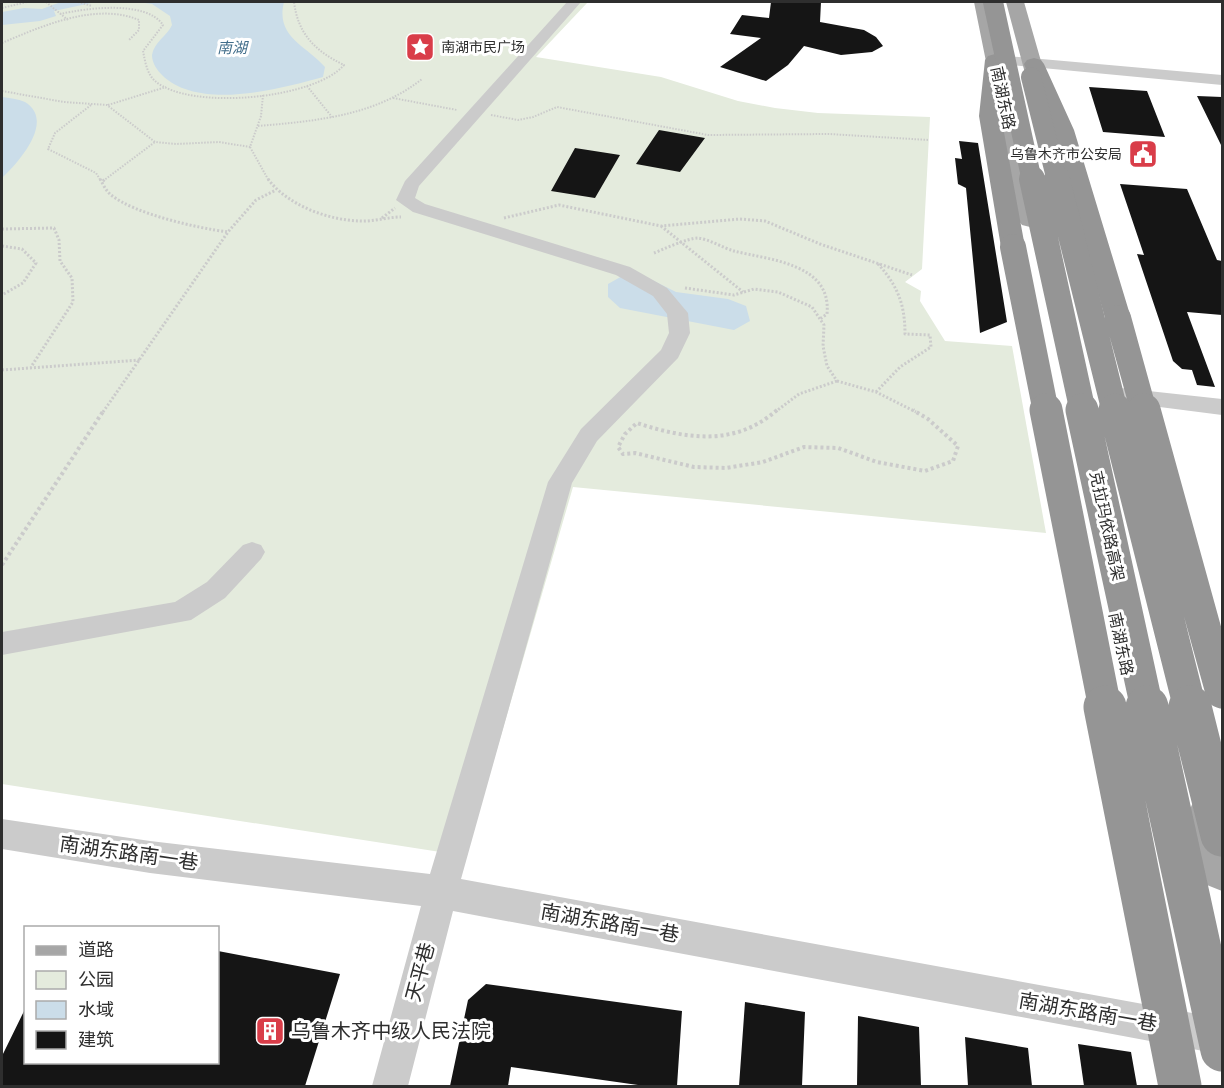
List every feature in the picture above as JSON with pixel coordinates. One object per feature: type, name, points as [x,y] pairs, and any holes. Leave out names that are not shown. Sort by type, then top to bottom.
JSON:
[{"type":"highway","name":"克拉玛依路高架","points":[[993,2],[1218,1042]]},
{"type":"highway","name":"克拉玛依路高架","points":[[1014,2],[1222,835]]},
{"type":"highway","points":[[995,60],[990,116],[1013,247],[1180,1086]]},
{"type":"highway","points":[[1035,64],[1063,130],[1222,692]]},
{"type":"main road","name":"南湖东路","points":[[983,2],[1134,702],[1218,1042],[1222,1073]]},
{"type":"main road","points":[[1014,2],[1035,64],[1087,299],[1104,394],[1222,870]]},
{"type":"street","points":[[469,224],[419,208],[405,200],[411,185],[473,112],[574,2]]},
{"type":"street","points":[[995,60],[1222,80]]},
{"type":"street","name":"天平巷","points":[[390,1086],[441,892],[561,482],[589,435],[662,364],[675,348],[681,333],[676,312],[670,301],[648,282],[623,271],[469,224]]},
{"type":"street","points":[[1104,394],[1222,407]]},
{"type":"street","points":[[2,644],[181,612],[216,590],[252,552]]},
{"type":"street","name":"南湖东路南一巷","points":[[2,834],[150,857],[441,892],[1218,1042]]},
{"type":"path","points":[[2,9],[27,2]]},
{"type":"path","points":[[46,2],[68,20]]},
{"type":"path","points":[[78,2],[92,6]]},
{"type":"path","points":[[60,14],[92,6],[118,4],[143,7],[155,12],[162,18],[163,25],[143,51],[153,79],[167,87],[205,98],[229,100],[307,86],[338,74],[345,65],[323,53],[300,32],[295,18],[294,2]]},
{"type":"path","points":[[2,43],[68,20],[103,13],[135,17],[141,25],[140,30],[129,40]]},
{"type":"path","points":[[258,126],[332,117],[372,107],[393,98],[422,79]]},
{"type":"path","points":[[307,86],[332,117]]},
{"type":"path","points":[[2,91],[91,105],[107,105],[167,87]]},
{"type":"path","points":[[263,94],[258,126],[250,147],[265,176],[276,190],[309,209],[338,217],[359,220],[400,216],[411,218]]},
{"type":"path","points":[[393,98],[518,120],[533,117],[557,107],[708,135],[829,134],[929,140]]},
{"type":"path","points":[[91,105],[55,133],[48,149],[96,173],[109,194],[129,205],[195,228],[228,232]]},
{"type":"path","points":[[107,105],[155,142],[196,144],[219,142],[250,147]]},
{"type":"path","points":[[103,181],[155,142]]},
{"type":"path","points":[[2,565],[86,437],[228,232],[256,200],[276,190]]},
{"type":"path","points":[[469,224],[559,205],[661,226],[740,219],[765,221],[820,244],[912,275]]},
{"type":"path","points":[[661,226],[743,293]]},
{"type":"path","points":[[2,229],[54,228],[59,240],[60,261],[72,278],[73,302],[32,367]]},
{"type":"path","points":[[654,253],[698,238],[740,252],[801,267],[822,287],[828,303],[827,314],[820,319]]},
{"type":"path","points":[[2,246],[20,248],[32,254],[36,263],[33,273],[22,284],[2,295]]},
{"type":"path","points":[[876,392],[900,367],[931,347],[930,335],[905,334],[906,312],[895,282],[878,263]]},
{"type":"path","points":[[685,288],[734,295],[754,289],[778,292],[812,307],[824,325],[823,346],[827,366],[837,381]]},
{"type":"path","points":[[2,370],[140,360]]},
{"type":"path","points":[[837,381],[876,392],[928,419],[958,446],[953,461],[925,471],[877,462],[838,448],[804,447],[763,462],[726,468],[694,466],[635,453],[623,454],[618,447],[625,434],[637,423],[664,433],[715,439],[735,435],[766,419],[794,396],[837,381]]},
{"type":"green space","points":[[2,2],[588,2],[536,57],[661,77],[738,101],[775,108],[818,113],[930,117],[922,269],[905,282],[921,291],[920,301],[945,341],[1012,346],[1046,533],[573,487],[466,856],[2,784]]},
{"type":"water","points":[[61,2],[96,2],[54,11],[56,16],[40,21],[2,25],[2,12],[24,8],[42,9]]},
{"type":"water","name":"南湖","points":[[138,2],[284,2],[282,14],[288,32],[325,67],[323,77],[285,87],[240,94],[217,95],[177,86],[160,73],[152,58],[155,46],[172,25],[170,16],[152,4]]},
{"type":"water","points":[[2,97],[25,102],[34,110],[37,120],[31,142],[2,178]]},
{"type":"water","points":[[624,275],[646,277],[676,292],[728,299],[746,306],[750,321],[734,330],[620,308],[608,297],[608,284]]},
{"type":"building","points":[[771,2],[821,2],[820,22],[864,30],[876,37],[883,46],[872,52],[841,55],[804,46],[788,65],[766,81],[720,67],[761,38],[730,34],[742,15],[769,18]]},
{"type":"building","points":[[1089,87],[1147,91],[1165,137],[1103,132]]},
{"type":"building","points":[[1197,96],[1222,97],[1222,147]]},
{"type":"building","points":[[659,130],[705,138],[680,172],[636,164]]},
{"type":"building","points":[[959,141],[978,143],[1007,322],[980,333],[966,188],[958,184],[955,158],[962,159]]},
{"type":"building","points":[[575,148],[620,155],[595,198],[551,191]]},
{"type":"building","points":[[1120,184],[1187,189],[1217,260],[1222,261],[1222,315],[1187,312],[1215,387],[1197,385],[1192,370],[1182,369],[1173,361],[1137,254],[1144,255]]},
{"type":"building","name":"乌鲁木齐中级人民法院","points":[[219,951],[340,974],[305,1086],[2,1086],[2,1056],[24,1011],[24,1064],[219,1064]]},
{"type":"building","points":[[486,984],[682,1011],[677,1086],[645,1086],[511,1067],[508,1086],[450,1086],[468,1000]]},
{"type":"building","points":[[745,1002],[805,1012],[802,1086],[739,1086]]},
{"type":"building","points":[[858,1016],[919,1027],[921,1086],[857,1086]]},
{"type":"building","points":[[965,1037],[1028,1048],[1032,1086],[968,1086]]},
{"type":"building","points":[[1078,1044],[1131,1052],[1137,1086],[1084,1086]]},
{"type":"place","name":"南湖市民广场","points":[[420,47]]},
{"type":"place","name":"乌鲁木齐市公安局","points":[[1143,154]]},
{"type":"place","name":"乌鲁木齐中级人民法院","points":[[270,1031]]}]
